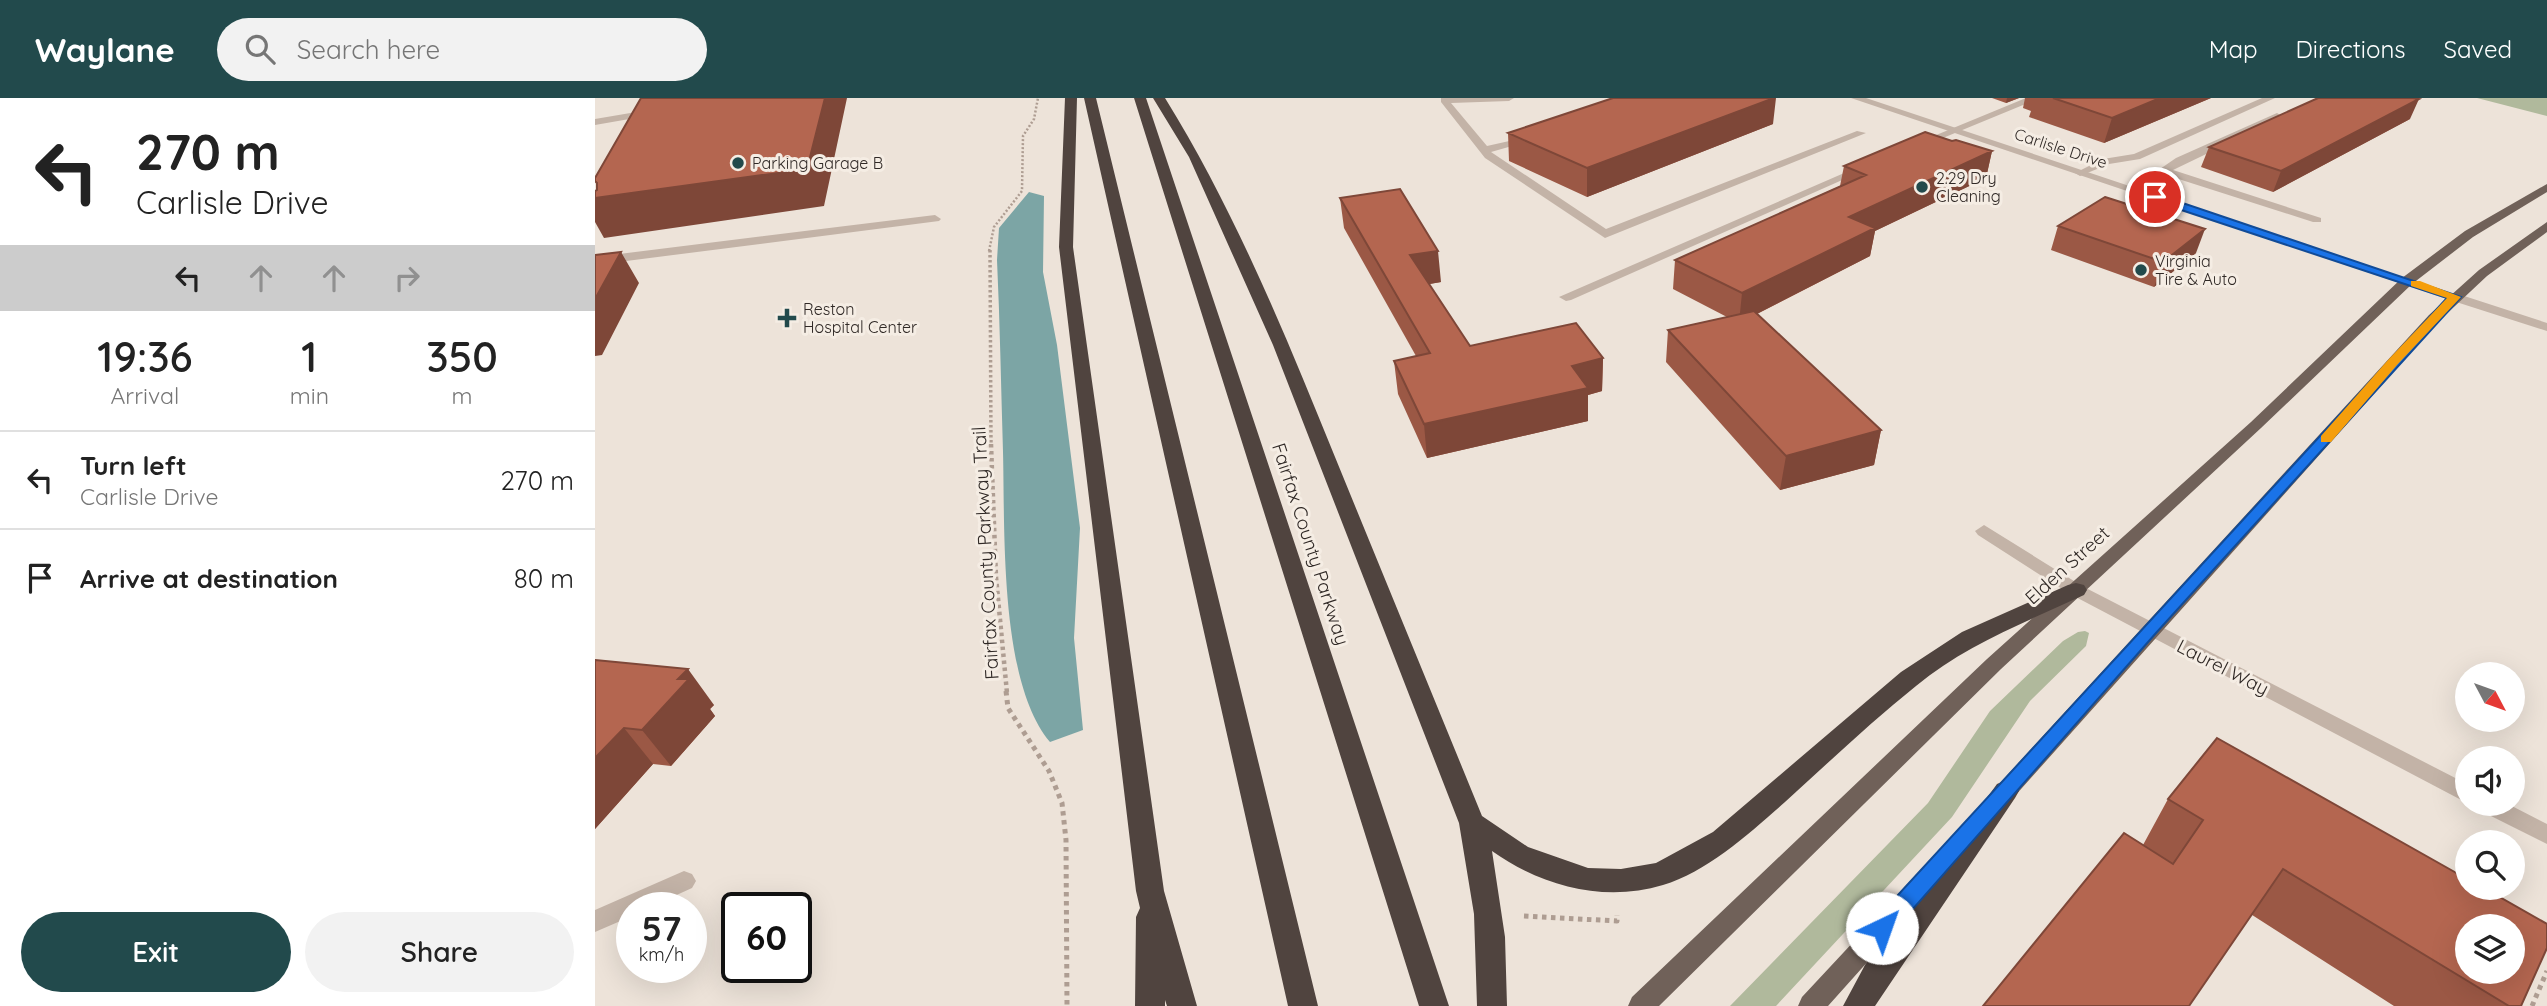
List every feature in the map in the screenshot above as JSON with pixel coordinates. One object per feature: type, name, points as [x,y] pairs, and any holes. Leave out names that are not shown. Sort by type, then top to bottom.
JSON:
[{"type":"highway","points":[[1071,98],[1066,247],[1150,891],[1150,1006]]},
{"type":"highway","points":[[1090,98],[1303,1006]]},
{"type":"highway","name":"Fairfax County Parkway","points":[[1140,98],[1434,1006]]},
{"type":"highway","points":[[1159,98],[1195,157],[1281,345],[1472,822],[1484,876],[1489,920],[1492,1006]]},
{"type":"highway","points":[[1472,822],[1518,855],[1550,869],[1588,880],[1621,881],[1661,874],[1723,840],[1909,678],[1970,638],[2076,590]]},
{"type":"highway","points":[[1858,1006],[1876,975],[2006,791]]},
{"type":"highway","points":[[1150,891],[1182,1006]]},
{"type":"main road","name":"Elden Street","points":[[1641,1006],[1994,664],[2256,425],[2407,281],[2469,234],[2547,187]]},
{"type":"main road","points":[[1811,1006],[2150,629],[2455,297],[2547,226]]},
{"type":"street","points":[[1509,98],[1444,100],[1485,150],[1605,234],[1861,133]]},
{"type":"street","name":"Carlisle Drive","points":[[1856,98],[2547,327]]},
{"type":"street","points":[[1904,151],[2035,98]]},
{"type":"street","points":[[2080,173],[2107,161],[2136,157],[2270,98]]},
{"type":"street","points":[[595,122],[660,111]]},
{"type":"street","points":[[2134,191],[2180,160],[2277,116]]},
{"type":"street","points":[[2195,131],[2224,140]]},
{"type":"street","points":[[1485,150],[1550,132]]},
{"type":"street","points":[[1566,297],[1879,162]]},
{"type":"street","points":[[2166,171],[2316,220]]},
{"type":"street","points":[[595,261],[935,219]]},
{"type":"street","name":"Laurel Way","points":[[1985,531],[2076,590],[2455,788]]},
{"type":"street","points":[[2510,816],[2547,835]]},
{"type":"street","points":[[595,921],[684,881]]},
{"type":"path","name":"Fairfax County Parkway Trail","points":[[1038,98],[1034,119],[1023,136],[1023,191],[993,227],[989,253],[991,459],[996,576],[1008,708],[1049,771],[1062,803],[1066,840],[1066,1006]]},
{"type":"path","points":[[1524,916],[1617,921],[1618,915]]},
{"type":"path","points":[[2532,1006],[2546,976]]},
{"type":"green space","points":[[2477,98],[2547,98],[2547,116]]},
{"type":"green space","points":[[2078,632],[2089,633],[2086,646],[2030,701],[1952,817],[1776,1006],[1730,1006],[1928,803],[1990,711],[2063,641]]},
{"type":"water","points":[[1029,192],[1044,196],[1043,272],[1057,345],[1080,528],[1074,638],[1083,730],[1050,742],[1033,715],[1021,682],[1013,644],[1005,562],[997,260],[999,228]]},
{"type":"building","points":[[641,98],[825,98],[807,169],[595,198],[595,178]]},
{"type":"building","points":[[1613,98],[1774,98],[1587,168],[1508,133]]},
{"type":"building","points":[[2053,98],[2160,98],[2112,118]]},
{"type":"building","points":[[2318,98],[2419,99],[2281,171],[2209,147]]},
{"type":"building","points":[[1925,132],[1992,151],[1849,217],[1875,228],[1742,293],[1675,260],[1866,175],[1844,166]]},
{"type":"building","points":[[1400,189],[1438,251],[1410,255],[1470,346],[1576,323],[1603,358],[1572,366],[1588,388],[1424,424],[1394,361],[1430,353],[1340,198]]},
{"type":"building","points":[[2105,197],[2205,229],[2163,262],[2058,226]]},
{"type":"building","points":[[621,252],[595,299],[595,255]]},
{"type":"building","points":[[1754,311],[1881,430],[1786,456],[1668,330]]},
{"type":"building","points":[[595,660],[688,669],[678,679],[689,679],[642,730],[624,728],[595,758]]},
{"type":"building","points":[[2217,738],[2455,872],[2455,900],[2505,900],[2547,924],[2547,948],[2521,1006],[2509,1006],[2473,984],[2525,984],[2525,914],[2455,914],[2455,973],[2283,869],[2189,1006],[1983,1006],[2124,833],[2173,864],[2203,820],[2168,799]]},
{"type":"slow traffic","points":[[2326,439],[2392,362],[2455,297],[2415,284]]},
{"type":"place","name":"Parking Garage B","points":[[738,163]]},
{"type":"place","name":"2.29 Dry Cleaning","points":[[1922,187]]},
{"type":"place","name":"Virginia Tire & Auto","points":[[2141,270]]},
{"type":"place","name":"Reston Hospital Center","points":[[787,318]]},
{"type":"route","points":[[1882,928],[2150,629],[2305,462],[2392,362],[2455,297],[2155,197]]}]
